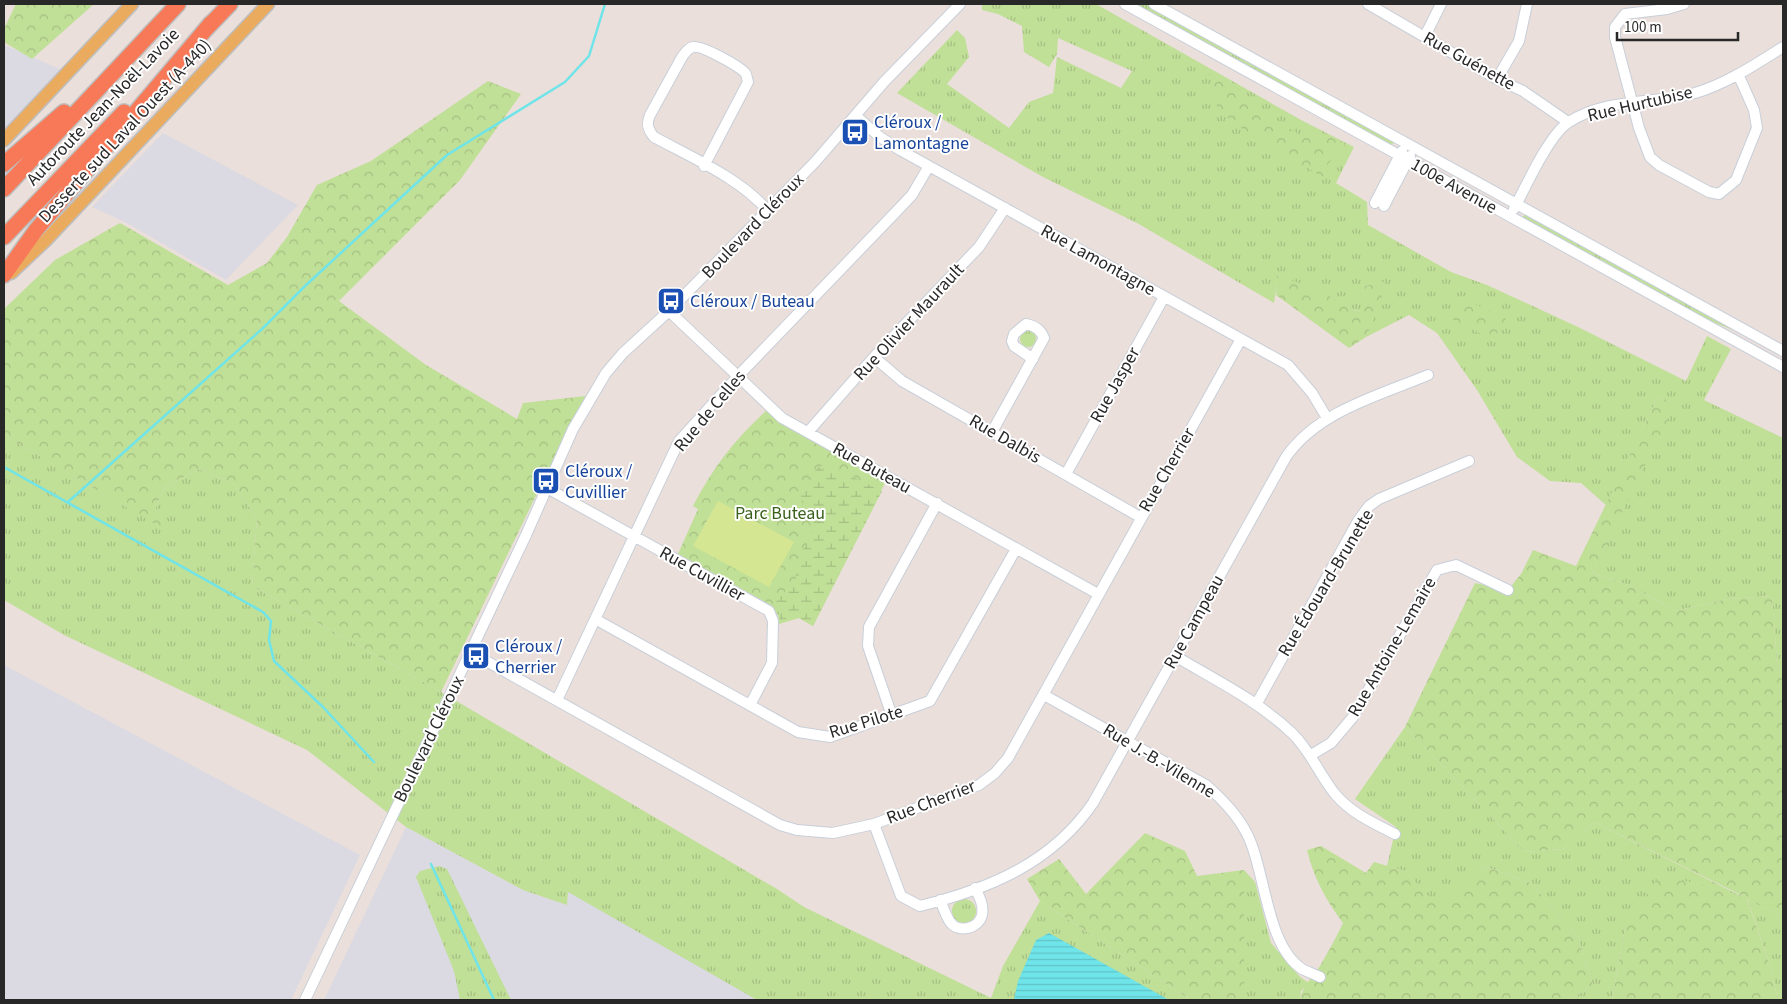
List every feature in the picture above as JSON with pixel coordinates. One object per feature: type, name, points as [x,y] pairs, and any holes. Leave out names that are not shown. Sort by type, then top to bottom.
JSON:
[{"type":"highway","name":"Autoroute Jean-Noël-Lavoie","points":[[4,189],[178,4]]},
{"type":"highway","name":"Autoroute Jean-Noël-Lavoie","points":[[4,237],[230,4]]},
{"type":"highway","points":[[4,275],[36,230],[212,23]]},
{"type":"highway","points":[[4,164],[126,59]]},
{"type":"main road","points":[[4,140],[132,4]]},
{"type":"main road","name":"Desserte sud Laval Ouest (A-440)","points":[[4,280],[46,240],[268,4]]},
{"type":"street","name":"Boulevard Cléroux","points":[[305,1000],[548,488],[574,429],[606,373],[623,353],[669,311],[768,211],[856,116],[884,82],[960,4]]},
{"type":"street","name":"100e Avenue","points":[[1125,4],[1779,365]]},
{"type":"street","name":"100e Avenue","points":[[1154,4],[1783,350]]},
{"type":"street","name":"Rue Guénette","points":[[1368,4],[1497,79],[1543,103],[1568,122]]},
{"type":"street","points":[[1424,36],[1442,4]]},
{"type":"street","points":[[1497,79],[1518,41],[1527,4]]},
{"type":"street","points":[[1684,4],[1667,9],[1625,14],[1615,27],[1615,36],[1640,128],[1650,156],[1667,169],[1709,192],[1719,194],[1736,180],[1757,128],[1754,110],[1738,74]]},
{"type":"street","points":[[704,166],[748,82],[746,74],[740,69],[703,48],[694,46],[687,50],[682,57],[647,122],[654,137],[704,166],[746,189],[768,211]]},
{"type":"street","name":"Rue Hurtubise","points":[[1510,216],[1553,139],[1568,122],[1599,110],[1633,102],[1695,93],[1738,74],[1783,47]]},
{"type":"street","name":"Rue Lamontagne","points":[[856,116],[880,137],[929,166],[1288,365],[1312,392],[1327,418]]},
{"type":"street","points":[[1380,204],[1410,146]]},
{"type":"street","name":"Rue de Celles","points":[[557,700],[679,441],[738,376],[912,195],[929,166]]},
{"type":"street","name":"Rue Olivier Maurault","points":[[808,432],[874,357],[979,247],[1005,208]]},
{"type":"street","name":"Rue Jasper","points":[[1066,474],[1164,297]]},
{"type":"street","name":"Rue Buteau","points":[[669,311],[772,410],[1098,594]]},
{"type":"street","name":"Rue Cherrier","points":[[470,652],[780,825],[798,830],[833,833],[874,824],[979,786],[995,773],[1008,758],[1140,517],[1241,339]]},
{"type":"street","points":[[1779,365],[1783,350]]},
{"type":"street","name":"Rue Dalbis","points":[[874,357],[902,381],[1140,517]]},
{"type":"street","points":[[992,432],[1033,359]]},
{"type":"street","name":"Rue Campeau","points":[[874,824],[901,896],[920,906],[975,888],[1041,858],[1063,840],[1080,822],[1093,803],[1286,456],[1297,441],[1327,418],[1428,375]]},
{"type":"street","name":"Rue Édouard-Brunette","points":[[1257,703],[1358,522],[1369,506],[1386,496],[1469,461]]},
{"type":"street","name":"Rue Cuvillier","points":[[548,488],[763,608],[772,615],[772,664],[750,705]]},
{"type":"street","points":[[892,716],[868,646],[868,627],[938,503]]},
{"type":"street","name":"Rue Pilote","points":[[594,619],[798,732],[830,737],[930,701],[1016,549]]},
{"type":"street","name":"Rue Antoine-Lemaire","points":[[1311,755],[1330,743],[1353,717],[1430,578],[1437,570],[1456,564],[1508,590]]},
{"type":"street","points":[[1175,656],[1257,703],[1294,736],[1311,755],[1334,793],[1346,806],[1395,834]]},
{"type":"street","name":"Rue J.-B.-Vilenne","points":[[1044,695],[1206,785],[1237,816],[1254,852],[1277,934],[1302,968],[1320,976]]},
{"type":"street","points":[[940,900],[951,923],[958,928],[966,929],[974,926],[982,915],[982,907],[975,888]]},
{"type":"shaded area","points":[[4,45],[62,70],[4,129]]},
{"type":"shaded area","points":[[163,133],[298,205],[226,280],[125,222],[92,207]]},
{"type":"shaded area","points":[[4,665],[360,855],[291,1000],[4,1000]]},
{"type":"shaded area","points":[[406,827],[523,890],[567,905],[568,891],[757,1000],[324,1000]]},
{"type":"green space","points":[[16,4],[94,4],[32,59],[4,42],[4,29]]},
{"type":"green space","points":[[982,4],[1096,4],[1301,120],[1354,147],[1336,183],[1367,202],[1368,225],[1451,272],[1487,285],[1578,327],[1686,381],[1707,336],[1731,349],[1704,400],[1783,438],[1783,671],[1777,663],[1772,596],[1727,599],[1675,611],[1631,586],[1592,573],[1675,403],[1658,397],[1606,505],[1581,483],[1550,481],[1517,457],[1477,390],[1437,333],[1409,315],[1366,337],[1384,283],[1365,286],[1361,312],[1345,308],[1330,297],[1278,276],[1274,303],[1137,223],[1043,177],[897,93],[957,30],[965,38],[969,57],[947,84],[1009,128],[1029,102],[1053,93],[1057,57],[1121,88],[1132,71],[1058,38],[1057,54],[1049,67],[1024,52],[1022,26],[998,14],[982,10]]},
{"type":"green space","points":[[1134,4],[1146,4],[1394,142],[1391,146]]},
{"type":"green space","points":[[1207,73],[1244,90],[1248,101],[1304,138],[1323,134],[1345,144],[1327,165],[1324,178],[1244,130],[1217,110],[1216,89]]},
{"type":"green space","points":[[488,81],[521,94],[460,180],[339,301],[426,365],[517,419],[523,403],[586,396],[574,417],[441,692],[252,586],[257,518],[234,484],[199,469],[164,487],[155,510],[165,530],[4,435],[4,309],[55,260],[120,223],[228,285],[267,263],[287,237],[317,185],[371,161]]},
{"type":"green space","points":[[1525,214],[1736,331],[1700,317],[1522,219]]},
{"type":"green space","points":[[1277,276],[1316,290],[1360,312],[1365,286],[1384,282],[1381,302],[1366,337],[1349,348],[1276,295]]},
{"type":"green space","points":[[1466,300],[1506,318],[1493,340],[1448,317],[1453,305]]},
{"type":"green space","points":[[1025,331],[1031,331],[1036,336],[1034,345],[1025,347],[1020,342],[1020,336]]},
{"type":"green space","points":[[1658,397],[1676,403],[1592,573],[1631,586],[1675,611],[1727,599],[1772,596],[1777,663],[1783,671],[1783,917],[1747,899],[1771,969],[1778,1000],[1612,1000],[1625,928],[1657,879],[1693,882],[1743,896],[1594,822],[1563,849],[1525,852],[1405,727],[1475,583],[1508,590],[1521,574],[1533,550],[1576,566]]},
{"type":"green space","name":"Parc Buteau","points":[[766,411],[886,481],[813,626],[799,618],[779,624],[778,615],[769,604],[678,554],[698,509],[693,506],[708,479],[744,432]]},
{"type":"green space","points":[[4,435],[164,529],[155,510],[164,487],[199,469],[234,484],[257,518],[252,586],[441,692],[777,889],[804,907],[991,998],[1003,966],[1040,901],[1191,1000],[757,1000],[568,892],[567,905],[523,890],[406,827],[307,750],[64,635],[4,600]]},
{"type":"green space","points":[[826,464],[882,491],[813,626],[799,618],[780,620],[779,612],[772,606],[796,579],[796,564],[808,541],[811,529],[808,512],[798,492],[817,468]]},
{"type":"green space","points":[[718,501],[794,542],[769,587],[693,546]]},
{"type":"green space","points":[[1405,727],[1525,852],[1563,849],[1594,822],[1746,898],[1625,928],[1612,1000],[1570,1000],[1593,985],[1578,937],[1531,883],[1484,866],[1439,908],[1405,871],[1387,866],[1396,827],[1355,799]]},
{"type":"green space","points":[[1145,833],[1185,851],[1197,876],[1244,870],[1244,1000],[1191,1000],[1040,901],[1027,879],[1059,859],[1086,894]]},
{"type":"green space","points":[[1321,846],[1366,873],[1374,862],[1405,871],[1439,907],[1484,866],[1531,883],[1578,937],[1593,985],[1570,1000],[1300,1000],[1305,986],[1320,966],[1343,923],[1321,889],[1310,861],[1307,850]]},
{"type":"green space","points":[[439,866],[447,869],[511,1000],[460,1000],[454,971],[416,877],[420,871]]},
{"type":"green space","points":[[1244,870],[1255,882],[1271,943],[1300,977],[1309,983],[1301,991],[1300,1000],[1244,1000]]},
{"type":"green space","points":[[964,899],[973,902],[976,911],[973,920],[964,923],[955,920],[952,911],[955,902]]},
{"type":"green space","points":[[1747,899],[1783,917],[1783,1000],[1778,1000],[1771,969]]},
{"type":"water","points":[[1049,933],[1169,1000],[1014,999],[1018,981],[1036,940]]},
{"type":"waterway","points":[[68,502],[262,329],[305,286],[447,155],[565,82],[589,56],[605,4]]},
{"type":"waterway","points":[[4,467],[263,612],[271,621],[269,640],[274,661],[323,707],[374,762]]},
{"type":"waterway","points":[[431,864],[494,1000]]},
{"type":"place","name":"Cléroux / Lamontagne","points":[[855,132]]},
{"type":"place","name":"Cléroux / Buteau","points":[[671,301]]},
{"type":"place","name":"Cléroux / Cuvillier","points":[[546,481]]},
{"type":"place","name":"Cléroux / Cherrier","points":[[476,656]]}]
